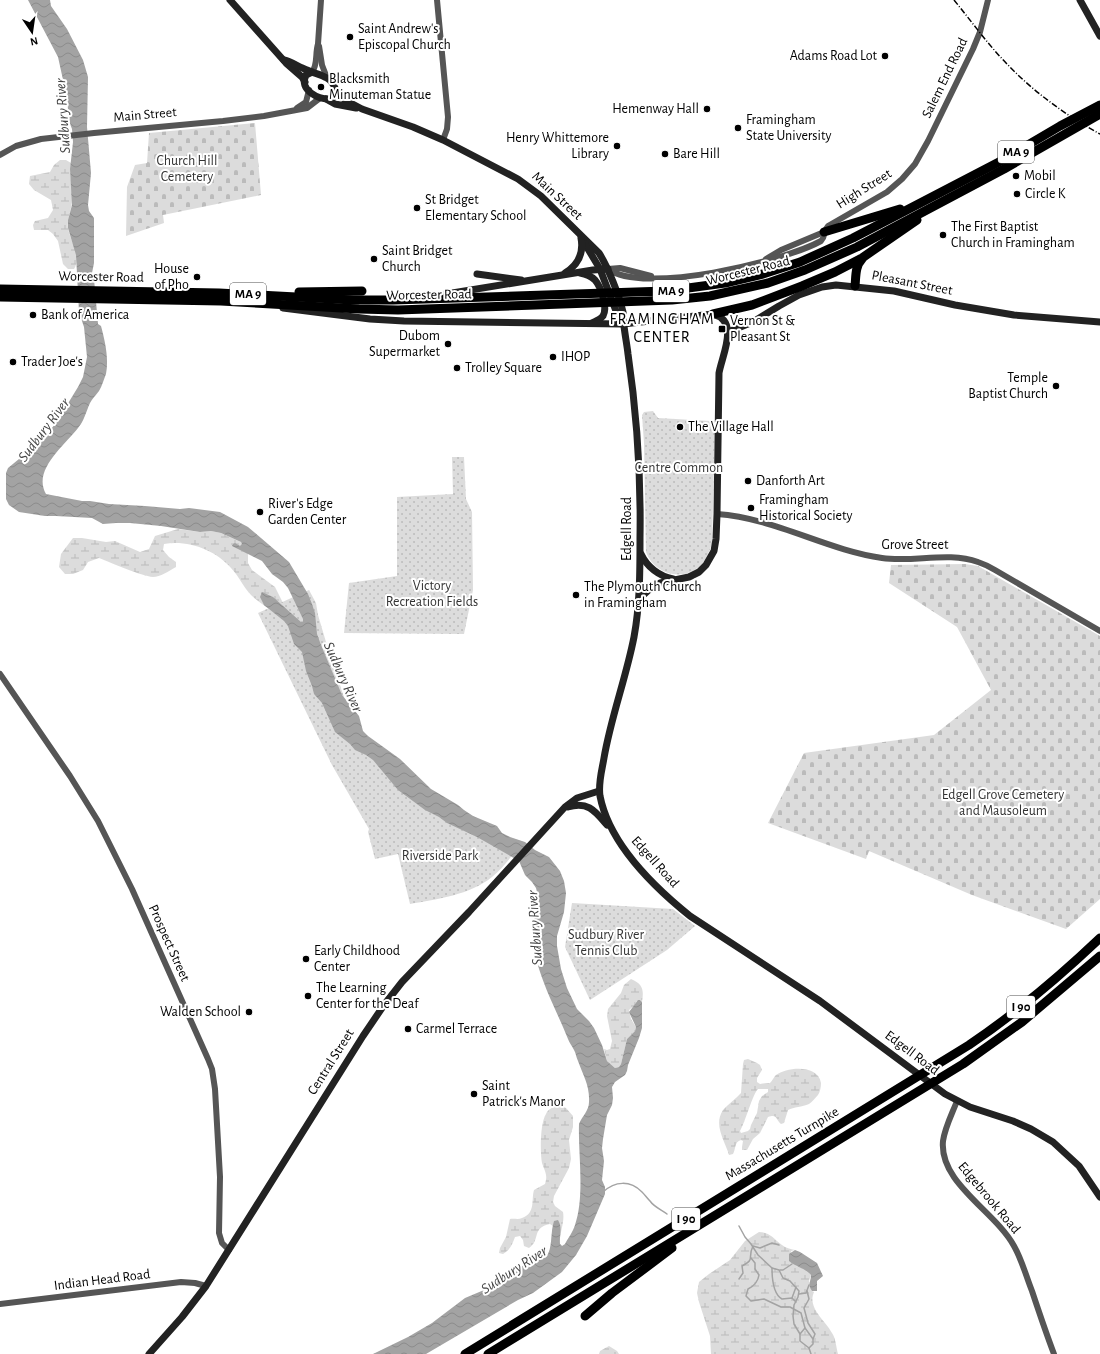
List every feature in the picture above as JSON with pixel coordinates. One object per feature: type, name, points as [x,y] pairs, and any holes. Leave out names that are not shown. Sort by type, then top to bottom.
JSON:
[{"type":"highway","name":"Worcester Road","points":[[104,295],[258,294],[353,300],[392,300],[647,292],[685,290],[724,283],[775,270],[818,255],[1001,161],[1060,126],[1100,105]]},
{"type":"highway","name":"Worcester Road","points":[[0,289],[67,294],[398,310],[691,299],[748,288],[804,270],[857,247],[957,194],[1100,114]]},
{"type":"highway","points":[[713,314],[752,305],[835,272],[862,258],[957,194]]},
{"type":"highway","points":[[824,232],[896,210],[932,197]]},
{"type":"highway","points":[[855,286],[858,266],[862,258]]},
{"type":"highway","points":[[258,294],[362,291]]},
{"type":"highway","name":"Worcester Road","points":[[0,297],[67,294]]},
{"type":"highway","name":"Massachusetts Turnpike","points":[[465,1354],[980,1038],[1061,974],[1100,938]]},
{"type":"highway","name":"Massachusetts Turnpike","points":[[488,1354],[980,1053],[1013,1029],[1100,956]]},
{"type":"highway","points":[[585,1316],[612,1293],[743,1198]]},
{"type":"main road","points":[[230,0],[284,60],[302,78],[308,90],[314,96],[323,99],[334,96],[336,91],[334,86],[327,78],[284,60]]},
{"type":"main road","points":[[1080,0],[1100,36]]},
{"type":"main road","points":[[305,82],[304,78],[306,74],[312,72]]},
{"type":"main road","name":"Main Street","points":[[336,91],[345,100],[362,109],[388,117],[443,140],[499,168],[524,183],[541,196],[580,236],[604,269]]},
{"type":"main road","name":"Main Street","points":[[323,99],[350,108],[362,109]]},
{"type":"main road","points":[[561,276],[575,266],[580,258],[582,246],[580,236]]},
{"type":"main road","name":"Worcester Road","points":[[392,300],[436,296],[604,269]]},
{"type":"main road","name":"Edgell Road","points":[[604,269],[623,324],[632,378],[640,466],[639,599],[634,635],[606,750],[599,791],[604,812],[612,830],[626,851],[643,870],[664,893],[690,916],[820,1001],[938,1089],[957,1101],[1022,1125],[1046,1137],[1073,1159],[1100,1196]]},
{"type":"main road","points":[[577,273],[592,277],[598,286],[604,303],[604,311],[599,319],[590,324]]},
{"type":"main road","points":[[477,274],[531,280]]},
{"type":"main road","name":"Pleasant Street","points":[[728,332],[747,325],[779,306],[814,290],[836,285],[894,291],[955,305],[1009,314],[1100,322]]},
{"type":"main road","name":"Worcester Road","points":[[221,301],[379,320],[623,324],[713,314]]},
{"type":"main road","points":[[639,599],[655,586],[666,581],[694,575],[703,569],[709,561],[715,545],[718,514],[719,379],[721,360],[728,338],[728,332],[726,323],[723,319],[713,314]]},
{"type":"main road","points":[[640,552],[645,561],[656,572],[666,577],[678,579]]},
{"type":"main road","name":"Central Street","points":[[149,1354],[182,1318],[206,1286],[356,1047],[384,1005],[402,982],[565,807],[577,798],[599,791]]},
{"type":"main road","points":[[565,807],[581,805],[590,807],[612,830]]},
{"type":"street","points":[[312,72],[314,69],[318,44],[321,0]]},
{"type":"street","points":[[437,0],[448,117],[447,130],[443,140]]},
{"type":"street","name":"Salem End Road","points":[[915,164],[973,50],[980,32],[988,0]]},
{"type":"street","points":[[318,44],[322,65],[327,78]]},
{"type":"street","points":[[294,110],[306,102],[308,90]]},
{"type":"street","name":"Main Street","points":[[1,153],[22,144],[41,140],[65,136],[224,121],[306,108],[323,99]]},
{"type":"street","name":"High Street","points":[[604,269],[620,276],[632,278],[657,278],[703,274],[763,261],[781,250],[824,232],[831,224],[879,197],[902,179],[915,164]]},
{"type":"street","name":"Grove Street","points":[[718,514],[735,516],[761,523],[847,550],[881,558],[896,560],[955,558],[979,562],[1100,630]]},
{"type":"street","name":"Prospect Street","points":[[0,674],[70,776],[100,825],[132,889],[212,1069],[215,1089],[220,1177],[219,1233],[222,1243],[229,1250]]},
{"type":"street","name":"Edgebrook Road","points":[[957,1101],[943,1141],[946,1164],[953,1177],[1001,1228],[1014,1246],[1026,1274],[1054,1354]]},
{"type":"street","name":"Indian Head Road","points":[[0,1304],[181,1282],[195,1283],[206,1286]]},
{"type":"green space","name":"Church Hill Cemetery","points":[[255,123],[261,195],[163,215],[164,223],[126,236],[127,187],[135,165],[147,163],[149,133]]},
{"type":"green space","points":[[60,160],[66,160],[71,163],[70,172],[72,200],[68,228],[77,259],[74,269],[68,269],[63,264],[58,241],[53,234],[48,230],[34,230],[33,225],[35,221],[48,218],[53,210],[51,200],[34,190],[29,184],[30,176],[50,172],[54,165]]},
{"type":"green space","name":"Centre Common","points":[[653,411],[658,418],[710,421],[715,425],[712,544],[706,559],[700,566],[685,574],[669,573],[662,570],[655,566],[646,552],[642,415],[644,412]]},
{"type":"green space","name":"Victory Recreation Fields","points":[[452,457],[464,457],[466,499],[472,512],[473,590],[464,634],[344,633],[349,583],[397,576],[397,497],[453,494]]},
{"type":"green space","points":[[178,529],[221,533],[241,542],[248,550],[248,563],[252,570],[275,587],[285,607],[276,614],[251,595],[234,571],[225,562],[209,551],[192,545],[173,543],[164,544],[163,550],[176,562],[176,567],[156,577],[126,569],[99,558],[88,562],[83,570],[73,574],[65,574],[59,567],[61,554],[73,538],[106,542],[115,541],[140,552],[149,549],[155,536]]},
{"type":"green space","name":"Edgell Grove Cemetery and Mausoleum","points":[[965,564],[978,566],[1100,636],[1100,899],[1066,929],[972,895],[869,851],[866,859],[768,823],[804,753],[934,735],[991,690],[957,627],[889,583],[891,565]]},
{"type":"green space","name":"Riverside Park","points":[[309,590],[316,603],[326,642],[346,703],[360,730],[461,822],[523,842],[500,869],[483,883],[464,892],[410,904],[398,854],[375,859],[368,832],[369,829],[332,765],[258,613]]},
{"type":"green space","name":"Sudbury River Tennis Club","points":[[572,903],[673,909],[695,926],[667,950],[590,1000],[565,947]]},
{"type":"green space","points":[[631,979],[638,983],[642,988],[642,1002],[640,1000],[636,1002],[635,1005],[629,1010],[631,1019],[636,1027],[635,1031],[627,1039],[621,1064],[619,1067],[615,1068],[607,1061],[604,1049],[610,1049],[612,1041],[607,1016],[608,1009],[621,993],[624,985]]},
{"type":"green space","points":[[748,1059],[760,1065],[762,1070],[757,1078],[757,1082],[760,1084],[770,1083],[776,1075],[781,1072],[802,1069],[808,1070],[819,1077],[821,1088],[818,1095],[809,1104],[788,1110],[784,1123],[781,1124],[773,1116],[768,1117],[760,1133],[753,1139],[747,1150],[742,1150],[743,1141],[741,1140],[736,1144],[733,1154],[729,1155],[719,1127],[719,1121],[723,1110],[741,1093],[744,1060]],"holes":[[[758,1089],[768,1089],[768,1092],[762,1096],[759,1101],[757,1113],[750,1129],[741,1133],[740,1131],[756,1092]]]},
{"type":"green space","points":[[558,1105],[566,1108],[573,1116],[573,1127],[569,1140],[571,1159],[569,1168],[554,1196],[553,1202],[555,1206],[563,1212],[560,1240],[560,1244],[562,1246],[546,1257],[550,1250],[553,1226],[550,1224],[540,1228],[533,1245],[529,1248],[524,1246],[523,1240],[520,1236],[515,1237],[507,1251],[503,1254],[499,1253],[506,1237],[510,1219],[520,1219],[529,1213],[532,1206],[534,1190],[545,1184],[546,1176],[542,1163],[541,1152],[543,1124],[544,1118],[548,1111]]},
{"type":"green space","points":[[759,1232],[769,1235],[784,1246],[795,1250],[791,1251],[796,1266],[806,1269],[811,1275],[809,1281],[812,1291],[814,1292],[812,1298],[815,1309],[833,1335],[838,1354],[711,1354],[710,1336],[697,1293],[699,1282],[730,1260],[745,1241]]},
{"type":"green space","points":[[609,1346],[619,1354],[599,1354],[600,1351]]},
{"type":"water","name":"Sudbury River","points":[[28,0],[50,0],[51,6],[67,29],[83,60],[88,77],[87,127],[91,173],[88,205],[89,211],[94,218],[94,263],[92,273],[94,279],[98,324],[101,326],[104,338],[107,362],[106,374],[102,385],[90,403],[82,422],[58,450],[47,467],[43,476],[43,485],[46,494],[82,501],[109,504],[180,509],[189,508],[220,512],[248,527],[289,562],[308,594],[315,613],[317,634],[321,645],[342,695],[359,716],[363,731],[400,759],[431,789],[473,816],[497,826],[502,833],[525,842],[535,850],[549,857],[560,871],[564,881],[566,893],[564,912],[557,936],[557,946],[561,969],[567,988],[577,1009],[594,1028],[602,1045],[607,1061],[615,1068],[619,1067],[621,1064],[627,1039],[635,1031],[636,1027],[629,1012],[638,1000],[642,1002],[642,1028],[639,1038],[625,1075],[615,1082],[612,1087],[612,1105],[607,1115],[602,1148],[604,1161],[602,1180],[605,1187],[605,1194],[587,1236],[576,1255],[562,1272],[533,1293],[518,1300],[426,1354],[373,1354],[408,1337],[432,1323],[465,1298],[496,1285],[500,1282],[502,1276],[507,1273],[523,1265],[546,1257],[550,1250],[554,1221],[558,1220],[561,1229],[560,1244],[562,1246],[572,1233],[578,1214],[580,1201],[579,1124],[587,1111],[589,1096],[586,1081],[575,1052],[568,1040],[547,991],[537,962],[534,915],[535,907],[539,900],[536,888],[525,875],[519,861],[425,810],[398,790],[373,760],[355,750],[335,732],[322,703],[314,694],[306,671],[302,652],[294,644],[288,626],[264,605],[260,597],[262,592],[273,597],[301,622],[303,622],[303,619],[288,588],[283,582],[272,574],[262,561],[232,546],[235,543],[240,546],[242,544],[241,542],[221,533],[211,531],[200,532],[130,523],[103,524],[92,518],[45,516],[19,512],[9,505],[6,499],[6,473],[8,468],[41,441],[56,423],[83,377],[87,357],[84,327],[79,312],[76,255],[68,228],[68,220],[72,205],[70,169],[73,142],[67,98],[58,57]]},
{"type":"water","points":[[795,1250],[817,1263],[823,1276],[817,1281],[817,1291],[812,1291],[810,1287],[811,1275],[789,1261],[789,1254]]},
{"type":"waterway","points":[[603,1192],[617,1184],[622,1183],[633,1185],[654,1205],[667,1214]]},
{"type":"waterway","points":[[739,1226],[758,1255],[772,1268],[779,1270],[783,1278],[790,1281],[799,1291],[794,1305],[794,1324],[800,1334],[800,1341],[809,1348],[811,1354]]},
{"type":"waterway","points":[[739,1279],[743,1273],[742,1266],[750,1260],[753,1246],[760,1248],[772,1243],[779,1245]]},
{"type":"waterway","points":[[751,1258],[755,1263],[755,1269],[759,1275],[755,1284],[748,1289],[746,1296],[751,1301],[764,1299],[781,1307],[790,1307],[801,1313],[805,1328],[813,1339],[813,1344],[809,1348]]},
{"type":"waterway","points":[[780,1270],[783,1270],[792,1264]]},
{"type":"waterway","points":[[772,1268],[774,1285],[779,1297],[782,1299],[792,1298],[796,1302]]},
{"type":"waterway","points":[[799,1294],[806,1293],[809,1285]]},
{"type":"waterway","points":[[792,1298],[796,1287]]},
{"type":"waterway","points":[[807,1291],[809,1299],[804,1308],[808,1323],[815,1334],[813,1339]]},
{"type":"waterway","points":[[800,1334],[805,1328]]},
{"type":"railway","points":[[954,0],[994,50],[1019,76],[1052,103],[1076,120],[1100,134]]},
{"type":"place","name":"Saint Andrew's Episcopal Church","points":[[350,37]]},
{"type":"place","name":"Adams Road Lot","points":[[885,56]]},
{"type":"place","name":"Blacksmith Minuteman Statue","points":[[321,87]]},
{"type":"place","name":"Hemenway Hall","points":[[707,109]]},
{"type":"place","name":"Framingham State University","points":[[738,128]]},
{"type":"place","name":"Henry Whittemore Library","points":[[617,146]]},
{"type":"place","name":"Bare Hill","points":[[665,154]]},
{"type":"place","name":"Mobil","points":[[1016,176]]},
{"type":"place","name":"Circle K","points":[[1017,194]]},
{"type":"place","name":"St Bridget Elementary School","points":[[417,208]]},
{"type":"place","name":"The First Baptist Church in Framingham","points":[[943,235]]},
{"type":"place","name":"Saint Bridget Church","points":[[374,259]]},
{"type":"place","name":"House of Pho","points":[[197,277]]},
{"type":"place","name":"Bank of America","points":[[33,315]]},
{"type":"place","name":"Vernon St & Pleasant St","points":[[722,329]]},
{"type":"place","name":"Dubom Supermarket","points":[[448,344]]},
{"type":"place","name":"IHOP","points":[[553,357]]},
{"type":"place","name":"Trader Joe's","points":[[13,362]]},
{"type":"place","name":"Trolley Square","points":[[457,368]]},
{"type":"place","name":"Temple Baptist Church","points":[[1056,386]]},
{"type":"place","name":"The Village Hall","points":[[680,427]]},
{"type":"place","name":"Danforth Art","points":[[748,481]]},
{"type":"place","name":"Framingham Historical Society","points":[[751,508]]},
{"type":"place","name":"River's Edge Garden Center","points":[[260,512]]},
{"type":"place","name":"The Plymouth Church in Framingham","points":[[576,595]]},
{"type":"place","name":"Early Childhood Center","points":[[306,959]]},
{"type":"place","name":"The Learning Center for the Deaf","points":[[308,996]]},
{"type":"place","name":"Walden School","points":[[249,1012]]},
{"type":"place","name":"Carmel Terrace","points":[[408,1029]]},
{"type":"place","name":"Saint Patrick's Manor","points":[[474,1094]]},
{"type":"district","name":"FRAMINGHAM CENTER","points":[[662,328]]}]
